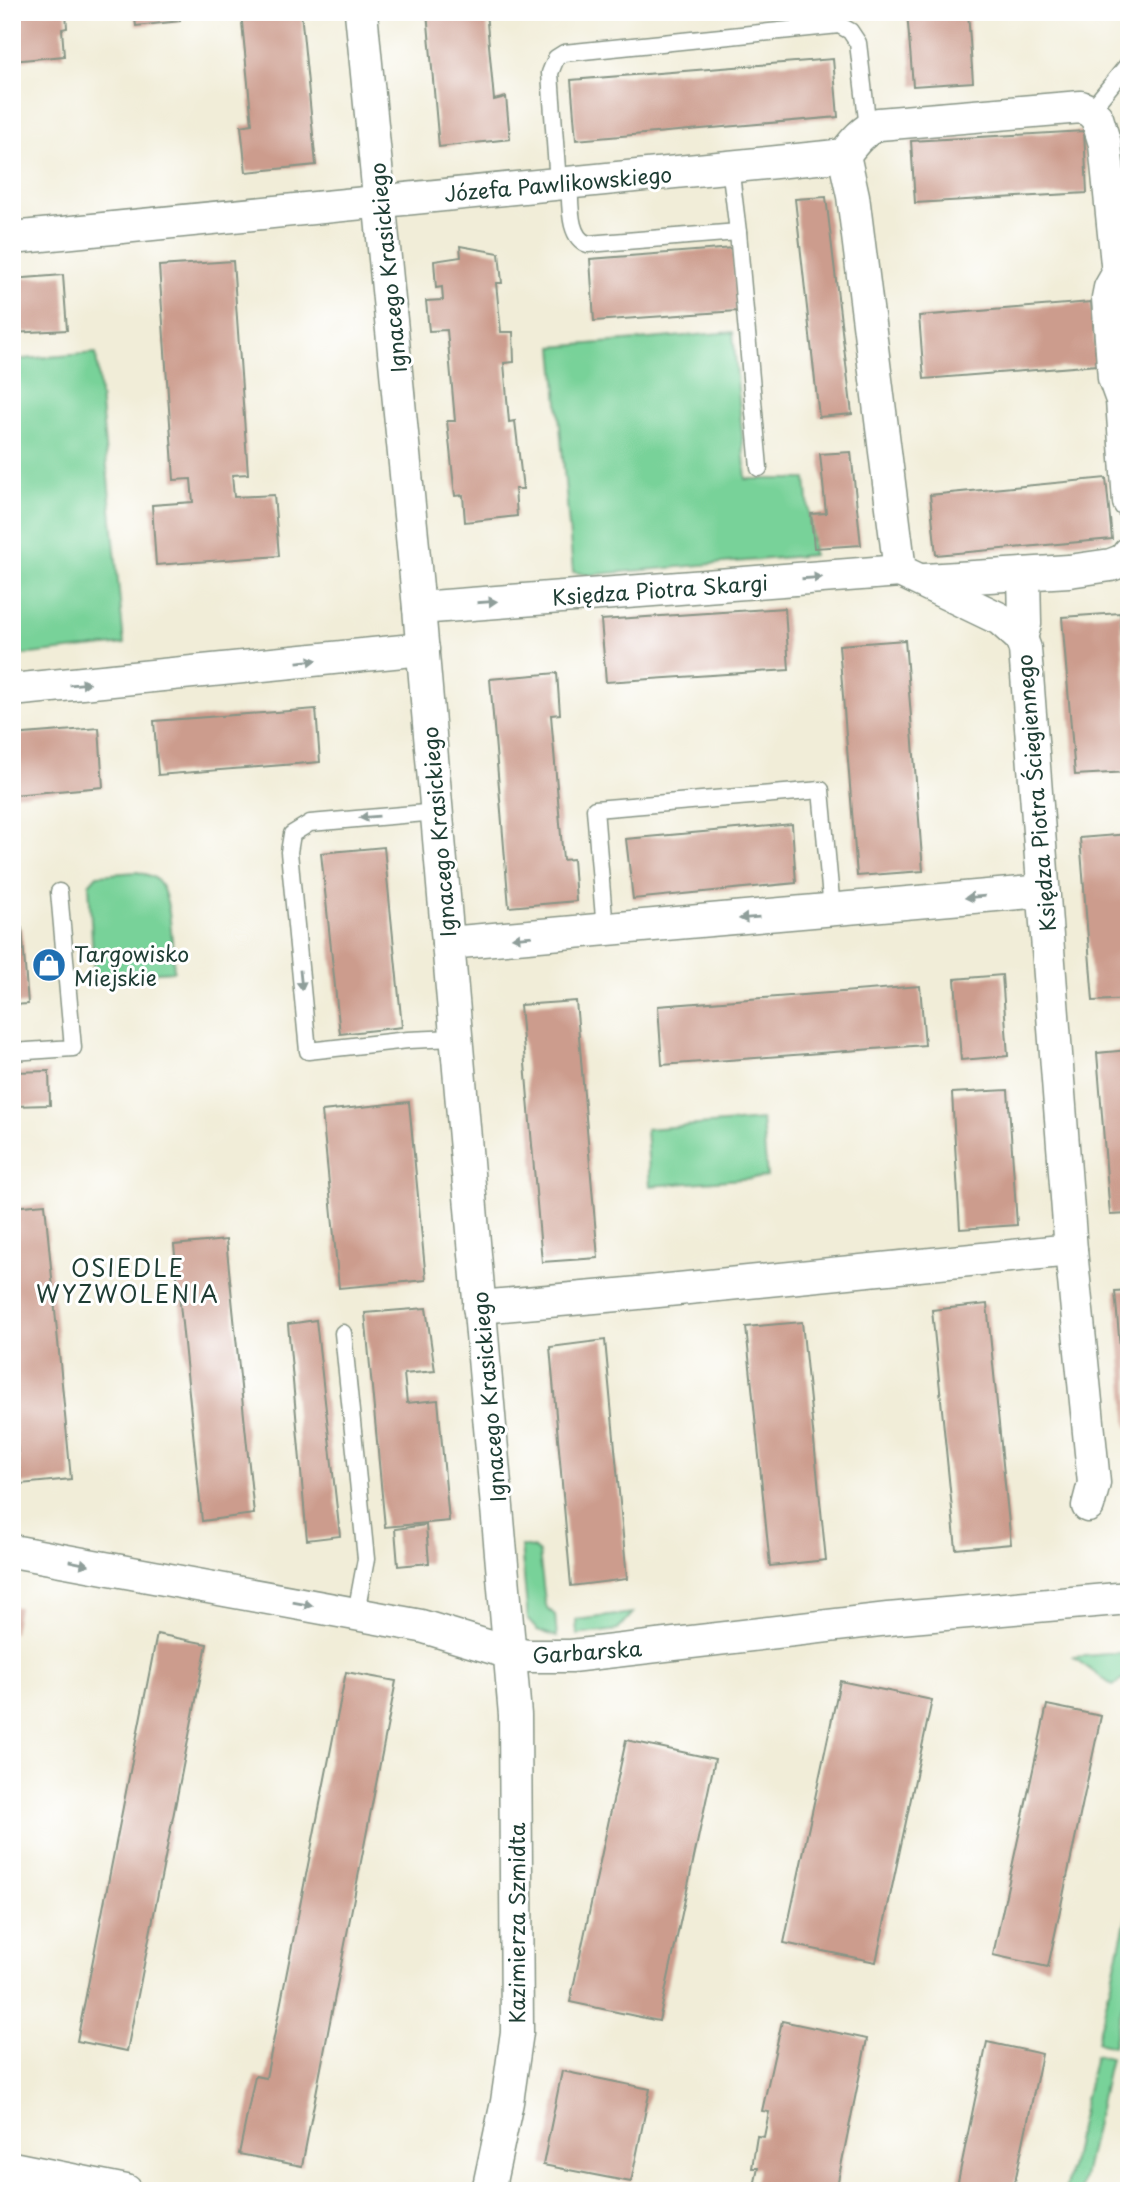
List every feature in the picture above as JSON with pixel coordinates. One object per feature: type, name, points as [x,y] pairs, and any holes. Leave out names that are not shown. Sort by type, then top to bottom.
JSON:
[{"type":"street","name":"Ignacego Krasickiego","points":[[361,12],[419,608],[510,1653]]},
{"type":"street","points":[[910,576],[853,196],[844,155],[869,128],[879,124],[1081,107],[1097,118],[1121,211],[1118,274],[1108,298],[1114,378],[1122,400],[1129,502]]},
{"type":"street","name":"Józefa Pawlikowskiego","points":[[12,238],[844,155]]},
{"type":"street","name":"Księdza Piotra Skargi","points":[[419,608],[910,576],[1024,574],[1111,565],[1124,559],[1129,553]]},
{"type":"street","points":[[1021,638],[1025,624],[1024,574]]},
{"type":"street","name":"Księdza Piotra Ściegiennego","points":[[910,576],[1000,620],[1021,638],[1027,661],[1071,1250],[1094,1483],[1088,1506]]},
{"type":"street","points":[[12,690],[422,649]]},
{"type":"street","points":[[448,943],[1043,891]]},
{"type":"street","points":[[479,1307],[1071,1250]]},
{"type":"street","name":"Garbarska","points":[[12,1551],[421,1626],[528,1656],[571,1656],[888,1619],[1129,1598]]},
{"type":"street","name":"Kazimierza Szmidta","points":[[488,2191],[509,2090],[517,2016],[515,1715],[510,1653]]},
{"type":"street","points":[[12,2168],[127,2191]]},
{"type":"lane","points":[[738,232],[588,244],[577,237],[564,182],[550,73],[556,58],[564,53],[839,25],[850,31],[858,43],[869,128]]},
{"type":"lane","points":[[1090,111],[1129,63]]},
{"type":"lane","points":[[730,166],[759,468]]},
{"type":"lane","points":[[605,930],[595,809],[821,790],[832,911]]},
{"type":"lane","points":[[437,811],[310,823],[292,834],[289,852],[308,1051],[408,1040],[455,1038]]},
{"type":"lane","points":[[12,1052],[73,1048],[58,892]]},
{"type":"lane","points":[[343,1333],[366,1559],[356,1613]]},
{"type":"green space","points":[[733,332],[746,479],[806,479],[813,555],[588,575],[573,572],[553,347]]},
{"type":"green space","points":[[96,353],[124,644],[12,656],[12,360]]},
{"type":"green space","points":[[137,872],[157,880],[166,897],[174,971],[94,976],[89,884],[97,875]]},
{"type":"green space","points":[[762,1120],[767,1177],[650,1186],[646,1129]]},
{"type":"green space","points":[[521,1546],[533,1548],[539,1553],[545,1601],[547,1608],[555,1615],[557,1637],[537,1630],[528,1620]]},
{"type":"green space","points":[[633,1613],[618,1630],[577,1635],[576,1620]]},
{"type":"green space","points":[[1129,1652],[1129,1675],[1113,1686],[1073,1657]]},
{"type":"green space","points":[[1129,1906],[1129,1975],[1113,2046],[1097,2042]]},
{"type":"green space","points":[[1095,2055],[1110,2058],[1081,2191],[1065,2191]]},
{"type":"building","points":[[12,12],[66,12],[67,28],[62,29],[64,56],[12,61]]},
{"type":"building","points":[[134,12],[180,12],[180,21],[136,26]]},
{"type":"building","points":[[241,12],[301,12],[316,165],[246,172],[241,126],[252,124]]},
{"type":"building","points":[[427,12],[486,12],[494,100],[506,97],[510,139],[439,147]]},
{"type":"building","points":[[907,12],[968,12],[973,82],[913,86]]},
{"type":"building","points":[[1045,12],[1076,12],[1076,14],[1045,17]]},
{"type":"building","points":[[833,59],[838,117],[576,140],[571,80]]},
{"type":"building","points":[[1084,131],[1087,193],[915,203],[911,141]]},
{"type":"building","points":[[826,197],[852,414],[819,417],[795,199]]},
{"type":"building","points":[[460,246],[499,253],[502,283],[496,283],[501,332],[513,332],[514,362],[504,363],[509,422],[515,421],[523,489],[515,489],[517,516],[465,522],[463,495],[455,496],[447,421],[455,421],[447,330],[429,331],[426,301],[443,300],[442,287],[436,288],[434,261],[461,257]]},
{"type":"building","points":[[733,248],[737,311],[594,321],[590,259]]},
{"type":"building","points":[[233,261],[248,474],[232,475],[234,497],[274,495],[279,556],[156,565],[152,505],[193,502],[191,479],[174,480],[159,266]]},
{"type":"building","points":[[63,275],[67,330],[12,333],[12,279]]},
{"type":"building","points":[[1091,302],[1097,365],[924,379],[919,316]]},
{"type":"building","points":[[851,452],[861,545],[814,548],[811,514],[826,513],[820,454]]},
{"type":"building","points":[[1106,478],[1112,539],[936,555],[930,495]]},
{"type":"building","points":[[785,608],[789,670],[606,682],[601,620]]},
{"type":"building","points":[[1120,613],[1129,732],[1129,772],[1075,775],[1062,617]]},
{"type":"building","points":[[905,640],[923,871],[857,876],[839,645]]},
{"type":"building","points":[[557,673],[560,714],[551,715],[563,860],[573,859],[576,901],[509,907],[490,679]]},
{"type":"building","points":[[316,709],[320,762],[158,775],[154,721]]},
{"type":"building","points":[[99,728],[103,787],[12,795],[12,735]]},
{"type":"building","points":[[792,824],[796,883],[633,899],[626,839]]},
{"type":"building","points":[[1129,834],[1129,999],[1093,1001],[1080,838]]},
{"type":"building","points":[[384,847],[402,1027],[340,1034],[321,853]]},
{"type":"building","points":[[22,928],[28,1004],[12,1005],[12,929]]},
{"type":"building","points":[[1002,975],[1008,1056],[961,1060],[955,979]]},
{"type":"building","points":[[920,986],[925,1045],[662,1065],[658,1006]]},
{"type":"building","points":[[576,1001],[598,1258],[542,1262],[520,1005]]},
{"type":"building","points":[[1129,1050],[1129,1214],[1110,1215],[1097,1053]]},
{"type":"building","points":[[49,1071],[50,1105],[12,1106],[12,1072]]},
{"type":"building","points":[[1008,1090],[1017,1225],[960,1229],[952,1093]]},
{"type":"building","points":[[409,1102],[426,1280],[339,1288],[322,1111]]},
{"type":"building","points":[[45,1204],[71,1479],[21,1484],[12,1395],[12,1207]]},
{"type":"building","points":[[226,1240],[254,1514],[202,1521],[174,1245]]},
{"type":"building","points":[[1129,1290],[1129,1427],[1127,1427],[1115,1291]]},
{"type":"building","points":[[987,1304],[1011,1544],[956,1549],[932,1310]]},
{"type":"building","points":[[426,1308],[435,1371],[404,1374],[407,1403],[438,1400],[449,1521],[385,1527],[365,1313]]},
{"type":"building","points":[[316,1320],[340,1536],[307,1540],[288,1324]]},
{"type":"building","points":[[802,1322],[826,1560],[770,1566],[746,1327]]},
{"type":"building","points":[[605,1340],[627,1579],[571,1586],[550,1347]]},
{"type":"building","points":[[426,1525],[429,1563],[398,1566],[395,1529]]},
{"type":"building","points":[[12,1606],[19,1607],[14,1633],[12,1633]]},
{"type":"building","points":[[157,1634],[207,1644],[127,2051],[77,2041]]},
{"type":"building","points":[[346,1672],[396,1681],[302,2166],[239,2154],[255,2076],[266,2078]]},
{"type":"building","points":[[840,1681],[932,1700],[876,1962],[784,1943]]},
{"type":"building","points":[[1047,1705],[1101,1716],[1048,1967],[993,1955]]},
{"type":"building","points":[[626,1740],[715,1759],[659,2021],[570,2002]]},
{"type":"building","points":[[782,2021],[867,2039],[836,2191],[753,2191],[758,2168],[752,2168],[757,2136],[764,2137],[769,2112],[762,2111]]},
{"type":"building","points":[[987,2042],[1042,2054],[1013,2191],[956,2191]]},
{"type":"building","points":[[562,2071],[650,2089],[631,2182],[543,2165]]},
{"type":"place","name":"Targowisko Miejskie","points":[[49,965]]},
{"type":"district","name":"OSIEDLE WYZWOLENIA","points":[[128,1280]]}]
